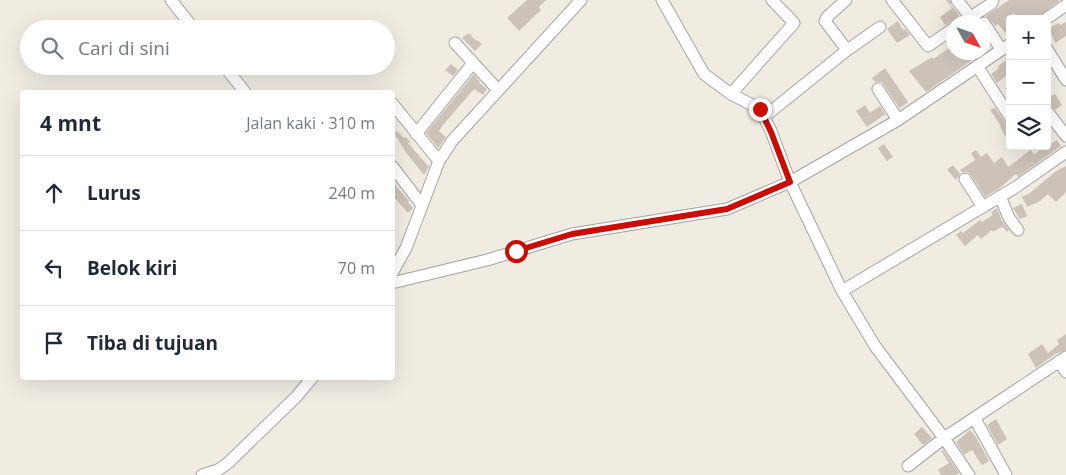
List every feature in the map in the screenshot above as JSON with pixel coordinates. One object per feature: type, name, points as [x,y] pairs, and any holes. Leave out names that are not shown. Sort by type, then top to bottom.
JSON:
[{"type":"street","points":[[171,0],[187,20]]},
{"type":"street","points":[[395,268],[406,248],[439,162],[452,141],[581,0]]},
{"type":"street","points":[[662,0],[704,74],[730,94],[760,109],[790,182],[842,291],[875,346],[944,438],[969,475]]},
{"type":"street","points":[[730,94],[794,23],[772,0]]},
{"type":"street","points":[[846,0],[827,17],[826,21],[847,50]]},
{"type":"street","points":[[892,0],[928,46],[946,34]]},
{"type":"street","points":[[957,0],[970,15]]},
{"type":"street","points":[[980,15],[993,0]]},
{"type":"street","points":[[1051,16],[1066,5]]},
{"type":"street","points":[[764,117],[847,50],[880,27]]},
{"type":"street","points":[[395,282],[487,260],[572,234],[727,209],[790,182],[898,120],[1004,47],[991,35]]},
{"type":"street","points":[[455,43],[498,90]]},
{"type":"street","points":[[1051,56],[1066,80]]},
{"type":"street","points":[[416,134],[473,62]]},
{"type":"street","points":[[977,66],[1006,111]]},
{"type":"street","points":[[231,75],[243,90]]},
{"type":"street","points":[[878,89],[898,120]]},
{"type":"street","points":[[395,108],[439,162]]},
{"type":"street","points":[[1051,116],[1066,136]]},
{"type":"street","points":[[842,291],[983,207],[1066,152]]},
{"type":"street","points":[[395,170],[422,205]]},
{"type":"street","points":[[964,179],[983,207]]},
{"type":"street","points":[[1000,196],[1018,230]]},
{"type":"street","points":[[908,466],[944,438],[1063,359],[1066,372]]},
{"type":"street","points":[[202,475],[218,470],[228,463],[296,398],[310,380]]},
{"type":"street","points":[[975,419],[1006,475]]},
{"type":"building","points":[[527,0],[546,0],[539,7],[541,10],[519,31],[507,18]]},
{"type":"building","points":[[946,0],[950,0],[951,5],[959,15],[946,15],[945,25],[940,17],[952,8]]},
{"type":"building","points":[[1009,0],[1060,0],[1041,15],[1015,15],[1014,13],[1006,15],[1006,33],[998,24],[995,26],[991,22],[991,15],[987,15]]},
{"type":"building","points":[[898,21],[903,30],[905,29],[910,35],[897,43],[887,29]]},
{"type":"building","points":[[1066,22],[1066,36],[1055,43],[1051,27],[1059,23],[1060,25]]},
{"type":"building","points":[[469,33],[476,41],[482,44],[475,51],[462,38]]},
{"type":"building","points":[[946,50],[946,60],[972,60],[926,92],[909,71],[932,57],[933,59]]},
{"type":"building","points":[[1006,61],[1006,76],[997,83],[991,74],[999,68],[998,66]]},
{"type":"building","points":[[451,64],[458,70],[453,76],[445,70]]},
{"type":"building","points":[[885,68],[908,102],[900,109],[884,85],[881,82],[875,82],[872,78]]},
{"type":"building","points":[[474,74],[479,83],[487,89],[483,95],[474,89],[443,125],[439,131],[446,137],[438,148],[426,133]]},
{"type":"building","points":[[1055,94],[1062,105],[1055,110],[1051,105],[1051,96]]},
{"type":"building","points":[[865,105],[870,113],[880,106],[887,117],[884,115],[867,127],[856,111]]},
{"type":"building","points":[[995,108],[1006,123],[1006,136],[1005,136],[1001,126],[990,110]]},
{"type":"building","points":[[397,131],[404,138],[406,137],[410,142],[408,143],[429,167],[424,175],[407,154],[395,132]]},
{"type":"building","points":[[1057,140],[1061,146],[1018,177],[1016,174],[1001,187],[985,197],[971,175],[960,170],[975,160],[971,153],[976,150],[981,157],[987,153],[994,163],[1002,157],[1008,167],[1031,150],[1034,155],[1040,150],[1051,150],[1051,144]]},
{"type":"building","points":[[884,144],[893,157],[887,161],[878,148]]},
{"type":"building","points":[[953,165],[960,174],[956,180],[947,170]]},
{"type":"building","points":[[1066,166],[1066,192],[1056,202],[1048,194],[1040,201],[1027,207],[1022,197],[1030,193],[1056,171]]},
{"type":"building","points":[[395,185],[413,208],[408,213],[395,198]]},
{"type":"building","points":[[1022,204],[1027,216],[1020,219],[1021,221],[1013,208]]},
{"type":"building","points":[[997,208],[1002,221],[1009,230],[1007,232],[1001,227],[993,232],[992,230],[981,239],[978,235],[965,246],[956,235],[961,231],[963,233],[980,220],[982,222],[993,215],[991,212]]},
{"type":"building","points":[[1066,334],[1066,350],[1055,354],[1036,368],[1028,354],[1042,344],[1048,353],[1059,344],[1057,340]]},
{"type":"building","points":[[996,419],[1007,439],[998,445],[987,425]]},
{"type":"building","points":[[922,427],[932,438],[923,445],[914,434]]},
{"type":"building","points":[[970,430],[989,461],[982,465],[972,450],[964,455],[956,442]]},
{"type":"building","points":[[943,450],[959,473],[956,475],[941,475],[938,470],[949,463],[941,451]]},
{"type":"route","points":[[516,251],[572,234],[727,209],[790,182],[760,109]]}]
